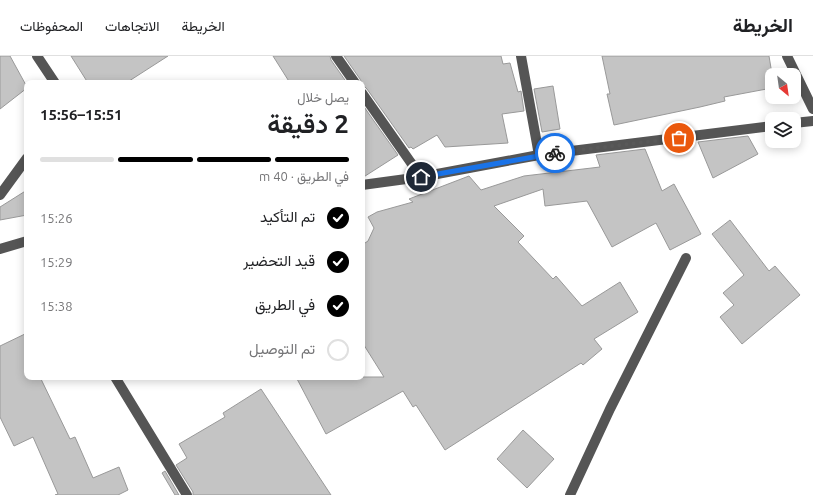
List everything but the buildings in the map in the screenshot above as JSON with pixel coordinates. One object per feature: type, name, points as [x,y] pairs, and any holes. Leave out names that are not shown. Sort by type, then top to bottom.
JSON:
[{"type":"street","points":[[37,56],[53,80]]},
{"type":"street","points":[[336,56],[353,80]]},
{"type":"street","points":[[521,56],[539,156]]},
{"type":"street","points":[[787,56],[813,109]]},
{"type":"street","points":[[365,97],[421,177]]},
{"type":"street","points":[[801,122],[813,121]]},
{"type":"street","points":[[365,185],[421,177],[539,156],[765,127]]},
{"type":"street","points":[[0,195],[24,162]]},
{"type":"street","points":[[0,249],[24,241]]},
{"type":"street","points":[[570,495],[610,409],[686,258]]},
{"type":"street","points":[[117,380],[187,495]]},
{"type":"way so far","points":[[555,153],[679,138]]},
{"type":"route","points":[[421,177],[555,153]]}]
